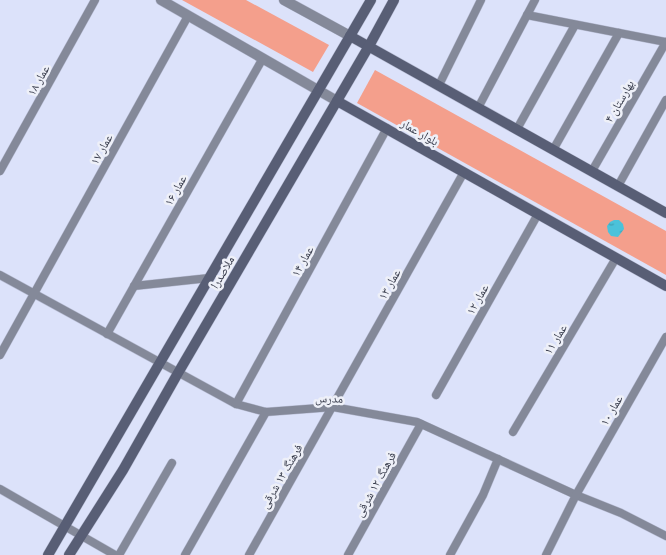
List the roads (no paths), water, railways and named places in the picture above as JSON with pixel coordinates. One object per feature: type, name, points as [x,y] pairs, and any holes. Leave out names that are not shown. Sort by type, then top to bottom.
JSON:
[{"type":"main road","name":"ملاصدرا","points":[[48,555],[371,0]]},
{"type":"main road","name":"ملاصدرا","points":[[69,555],[123,470],[394,0]]},
{"type":"main road","points":[[350,36],[666,213]]},
{"type":"main road","name":"بلوار عمار","points":[[337,101],[666,286]]},
{"type":"main road","points":[[302,119],[308,119],[317,124],[320,130]]},
{"type":"street","name":"عمار ۱۸","points":[[0,171],[95,0]]},
{"type":"street","name":"بلوار عمار","points":[[161,0],[337,101]]},
{"type":"street","points":[[284,0],[350,36]]},
{"type":"street","points":[[438,85],[481,0]]},
{"type":"street","points":[[478,108],[535,0]]},
{"type":"street","name":"عمار ۱۷","points":[[0,355],[188,16]]},
{"type":"street","points":[[527,16],[666,42]]},
{"type":"street","points":[[517,129],[575,24]]},
{"type":"street","points":[[553,150],[618,33]]},
{"type":"street","name":"بهارستان ۴","points":[[592,172],[666,42]]},
{"type":"street","name":"عمار ۱۶","points":[[107,334],[262,58]]},
{"type":"street","points":[[618,186],[666,100]]},
{"type":"street","name":"عمار ۱۴","points":[[236,404],[387,128]]},
{"type":"street","name":"عمار ۱۳","points":[[333,407],[464,172]]},
{"type":"street","name":"عمار ۱۲","points":[[436,395],[538,214]]},
{"type":"street","name":"عمار ۱۱","points":[[513,432],[616,258]]},
{"type":"street","name":"مدرس","points":[[0,275],[236,404],[266,412],[333,407],[417,422],[576,495],[621,513],[666,536]]},
{"type":"street","points":[[134,286],[209,278]]},
{"type":"street","name":"عمار ۱۰","points":[[546,555],[576,495],[666,337]]},
{"type":"street","name":"فرهنگ ۱۳ شرقی","points":[[249,555],[333,407]]},
{"type":"street","points":[[185,555],[266,412]]},
{"type":"street","name":"فرهنگ ۱۲ شرقی","points":[[348,555],[421,424]]},
{"type":"street","points":[[450,555],[483,495],[498,459]]},
{"type":"street","points":[[119,555],[172,463]]},
{"type":"street","points":[[0,489],[115,555]]},
{"type":"water","points":[[614,220],[619,220],[623,224],[624,229],[618,237],[611,236],[608,232],[607,226]]}]
